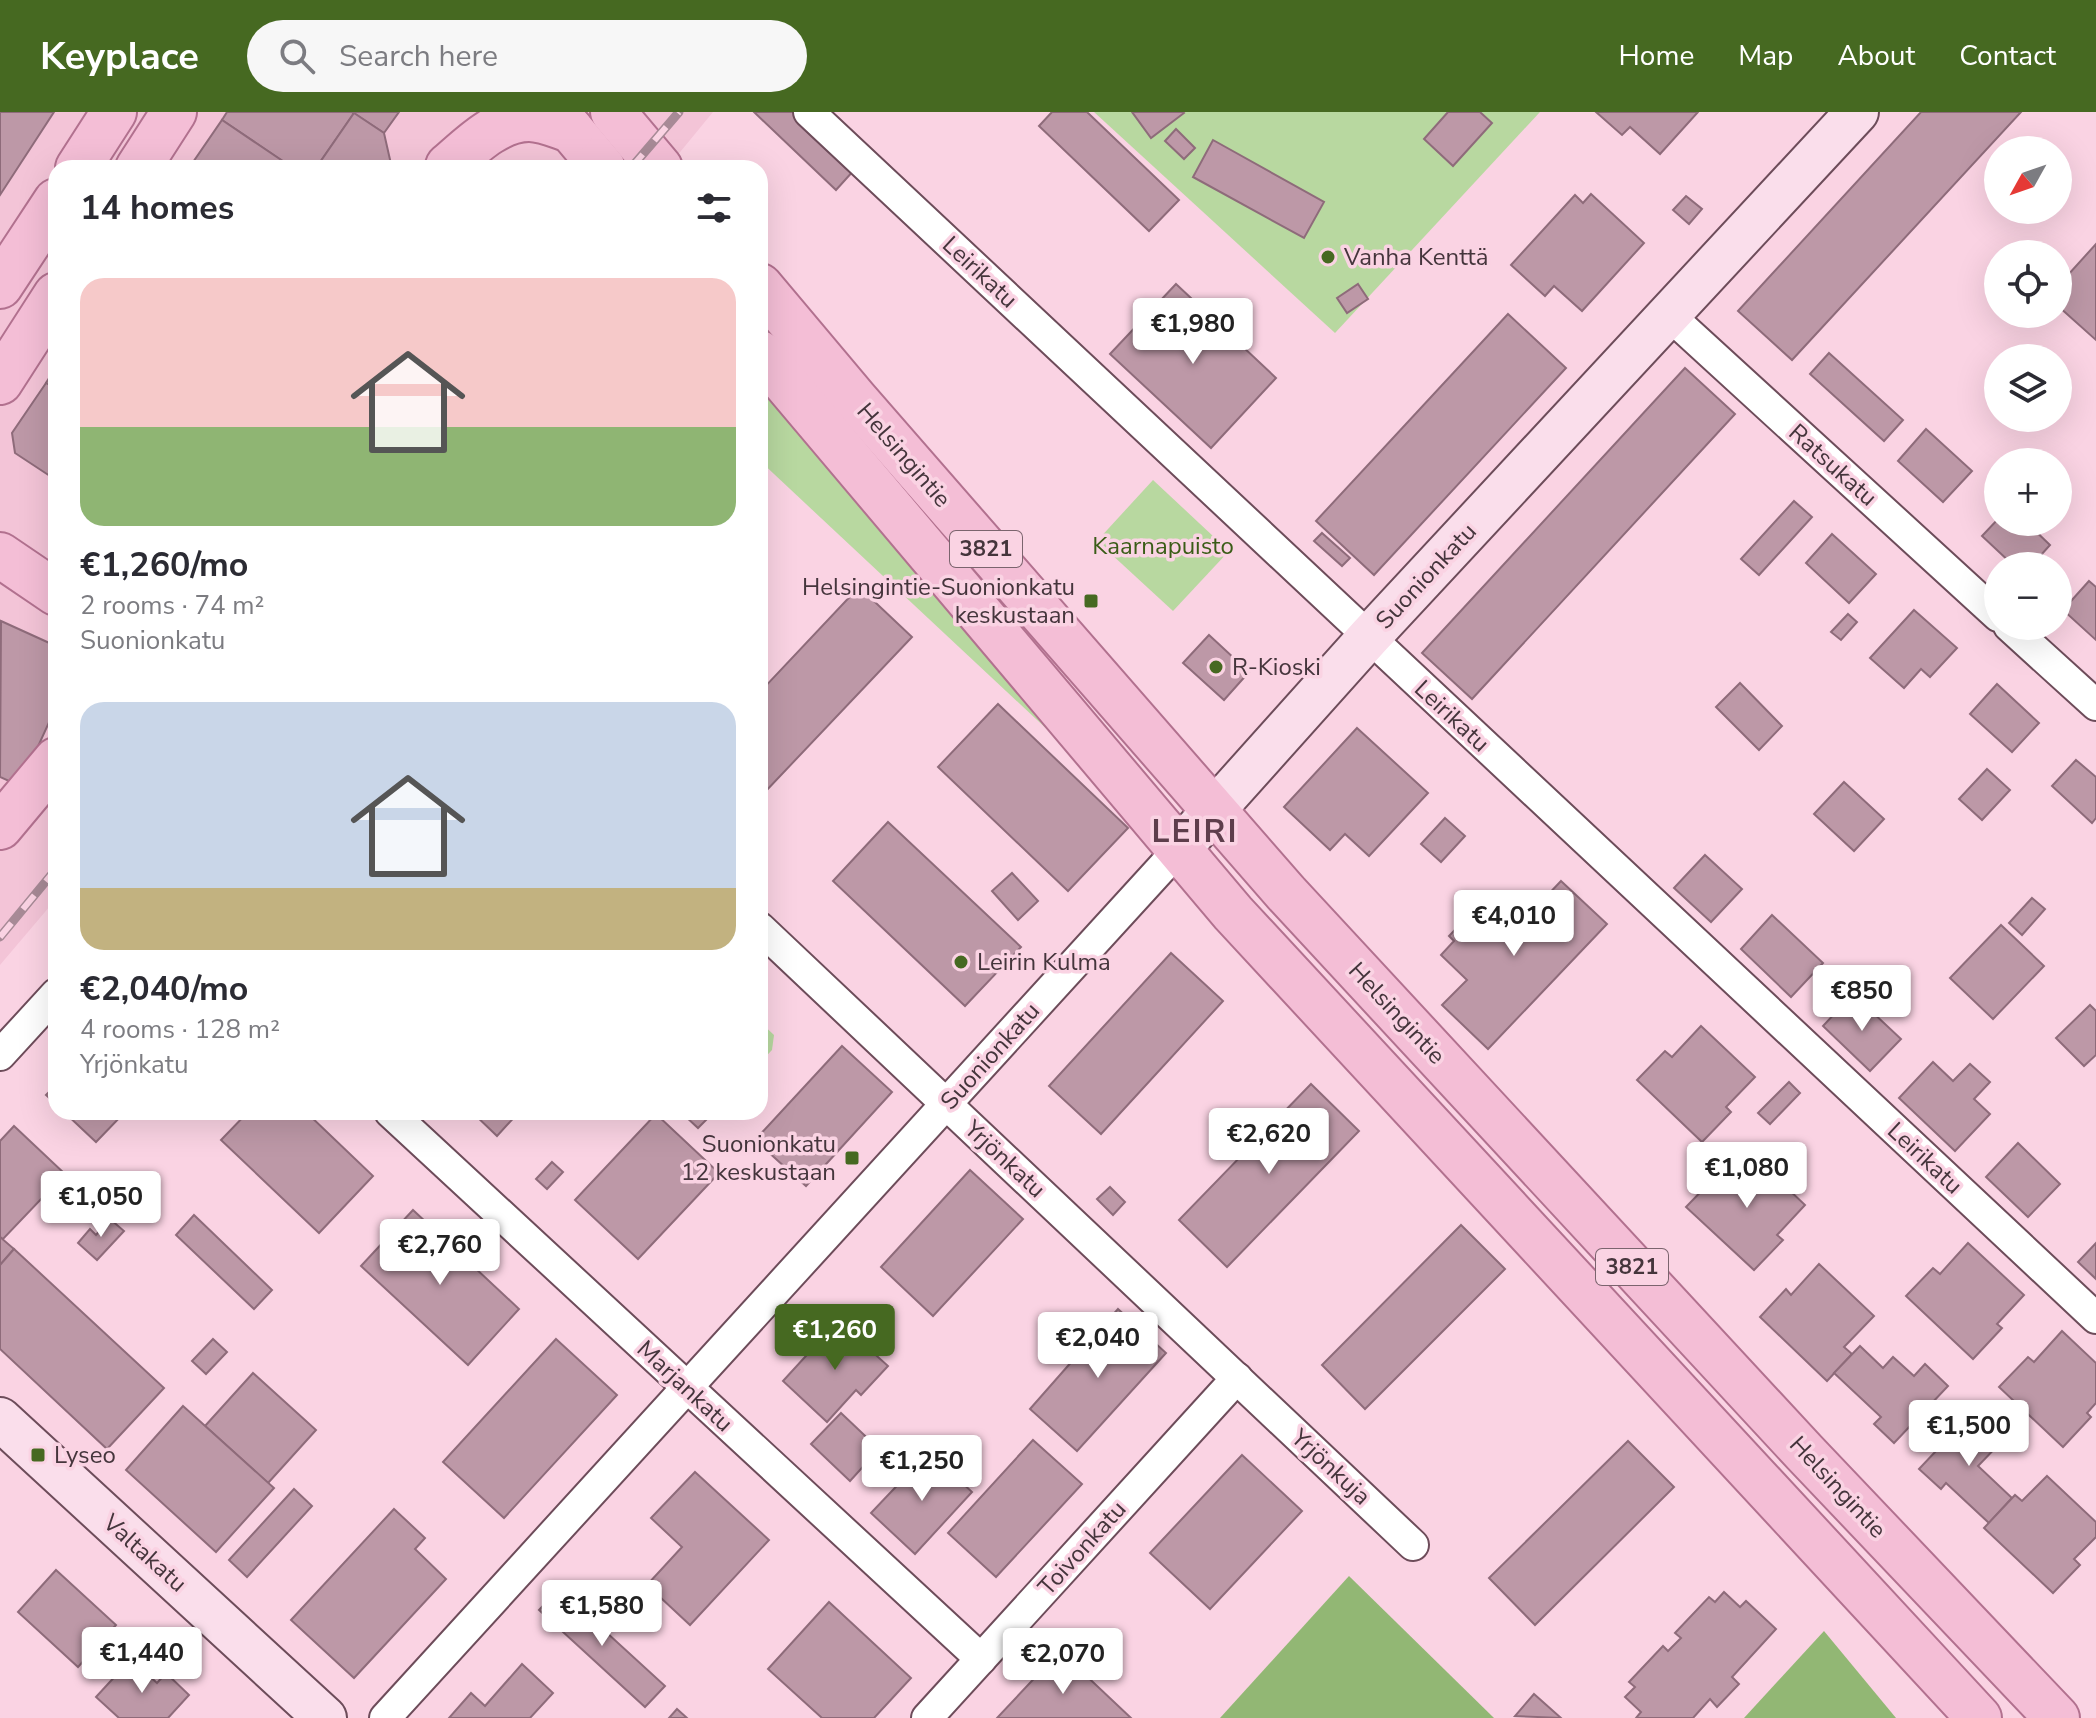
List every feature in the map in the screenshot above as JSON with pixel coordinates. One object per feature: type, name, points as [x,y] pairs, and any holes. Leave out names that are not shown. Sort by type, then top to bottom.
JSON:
[{"type":"main road","points":[[83,160],[114,112]]},
{"type":"main road","points":[[143,160],[174,112]]},
{"type":"main road","points":[[450,160],[465,112]]},
{"type":"main road","points":[[613,112],[653,160]]},
{"type":"main road","points":[[456,160],[493,130],[528,119],[564,121],[596,160]]},
{"type":"main road","points":[[0,286],[48,213]]},
{"type":"main road","name":"Helsingintie","points":[[768,295],[1286,893],[1772,1418],[2057,1718]]},
{"type":"main road","points":[[0,382],[48,307]]},
{"type":"main road","name":"Helsingintie","points":[[768,362],[1233,913],[1979,1718]]},
{"type":"main road","points":[[0,555],[48,588]]},
{"type":"main road","points":[[0,827],[48,770]]},
{"type":"street","name":"Leirikatu","points":[[809,112],[2096,1318]]},
{"type":"street","name":"Suonionkatu","points":[[385,1718],[1369,637],[1857,112]]},
{"type":"street","name":"Ratsukatu","points":[[1669,315],[1984,603]]},
{"type":"street","points":[[2024,640],[2096,705]]},
{"type":"street","name":"Yrjönkatu","points":[[768,936],[1243,1384]]},
{"type":"street","points":[[0,1055],[48,1003]]},
{"type":"street","name":"Marjankatu","points":[[399,1120],[981,1659]]},
{"type":"street","name":"Yrjönkuja","points":[[1243,1384],[1413,1545]]},
{"type":"street","name":"Toivonkatu","points":[[927,1718],[1243,1384]]},
{"type":"street","name":"Valtakatu","points":[[0,1419],[325,1718]]},
{"type":"shaded area","points":[[0,112],[713,112],[674,160],[48,160],[48,908],[0,965]]},
{"type":"green space","name":"Vanha Kenttä","points":[[1094,112],[1540,112],[1335,333]]},
{"type":"green space","points":[[768,392],[1067,748],[768,468]]},
{"type":"green space","name":"Kaarnapuisto","points":[[1153,480],[1229,551],[1173,611],[1097,541]]},
{"type":"green space","points":[[768,1029],[774,1035],[772,1050],[768,1054]]},
{"type":"green space","points":[[1349,1576],[1494,1718],[1220,1718]]},
{"type":"green space","points":[[1824,1631],[1896,1718],[1744,1718]]},
{"type":"building","points":[[0,112],[54,112],[0,195]]},
{"type":"building","points":[[227,112],[354,113],[322,160],[281,160],[222,120]]},
{"type":"building","points":[[352,112],[399,112],[384,133]]},
{"type":"building","points":[[754,112],[797,112],[855,169],[836,190]]},
{"type":"building","points":[[1052,112],[1087,112],[1179,200],[1149,231],[1039,126]]},
{"type":"building","points":[[1132,112],[1183,112],[1184,113],[1151,138]]},
{"type":"building","points":[[1448,112],[1480,112],[1492,123],[1453,166],[1424,139]]},
{"type":"building","points":[[1596,112],[1698,112],[1660,154],[1630,127],[1622,135]]},
{"type":"building","points":[[1921,112],[2021,112],[1999,136],[1984,136],[1984,152],[1792,360],[1738,311]]},
{"type":"building","points":[[354,113],[384,133],[390,160],[322,160]]},
{"type":"building","points":[[222,120],[281,160],[194,160]]},
{"type":"building","points":[[1176,129],[1195,148],[1184,159],[1165,141]]},
{"type":"building","points":[[1213,140],[1324,202],[1304,238],[1193,177]]},
{"type":"building","points":[[1591,194],[1644,243],[1582,311],[1554,286],[1545,296],[1511,265],[1575,195],[1583,203]]},
{"type":"building","points":[[1686,196],[1702,209],[1689,224],[1673,210]]},
{"type":"building","points":[[2096,244],[2096,340],[2072,319],[2072,271]]},
{"type":"building","points":[[1176,284],[1276,378],[1211,448],[1110,354]]},
{"type":"building","points":[[1358,284],[1368,299],[1347,313],[1337,298]]},
{"type":"building","points":[[1508,314],[1566,368],[1374,575],[1316,521]]},
{"type":"building","points":[[1829,353],[1903,420],[1884,441],[1810,374]]},
{"type":"building","points":[[1685,368],[1735,414],[1472,699],[1422,653]]},
{"type":"building","points":[[48,384],[48,475],[15,453],[12,433]]},
{"type":"building","points":[[1926,429],[1972,471],[1943,502],[1898,461]]},
{"type":"building","points":[[1794,501],[1812,517],[1759,575],[1741,559]]},
{"type":"building","points":[[1322,533],[1350,558],[1342,566],[1314,541]]},
{"type":"building","points":[[1832,534],[1876,574],[1849,603],[1806,563]]},
{"type":"building","points":[[1982,536],[2041,536],[2050,545],[2044,552],[1999,552]]},
{"type":"building","points":[[2089,581],[2096,587],[2096,640],[2072,618],[2072,600]]},
{"type":"building","points":[[859,587],[912,637],[768,789],[768,684]]},
{"type":"building","points":[[1914,610],[1957,648],[1930,677],[1921,669],[1904,688],[1870,658]]},
{"type":"building","points":[[1848,614],[1857,622],[1841,640],[1831,632]]},
{"type":"building","points":[[1,621],[48,642],[48,725],[20,786],[0,777]]},
{"type":"building","name":"R-Kioski","points":[[1209,635],[1249,672],[1224,700],[1183,663]]},
{"type":"building","points":[[1740,683],[1782,726],[1759,750],[1716,707]]},
{"type":"building","points":[[1997,684],[2039,723],[2012,752],[1970,714]]},
{"type":"building","points":[[998,704],[1128,828],[1068,891],[938,767]]},
{"type":"building","points":[[1357,728],[1428,793],[1369,856],[1345,834],[1330,850],[1284,807]]},
{"type":"building","points":[[2076,760],[2096,777],[2096,818],[2092,823],[2052,786]]},
{"type":"building","points":[[1987,769],[2010,790],[1982,820],[1959,799]]},
{"type":"building","points":[[1844,782],[1884,819],[1854,851],[1814,814]]},
{"type":"building","points":[[1445,818],[1465,836],[1441,862],[1421,844]]},
{"type":"building","points":[[888,822],[1021,947],[965,1006],[833,881]]},
{"type":"building","points":[[1705,855],[1742,889],[1711,922],[1674,888]]},
{"type":"building","points":[[1012,873],[1038,901],[1018,920],[992,891]]},
{"type":"building","points":[[1561,881],[1607,924],[1488,1049],[1442,1005],[1467,980],[1441,955],[1454,941],[1449,936],[1483,901],[1489,907],[1502,893],[1527,917]]},
{"type":"building","points":[[2032,898],[2045,909],[2022,935],[2009,923]]},
{"type":"building","points":[[1772,915],[1823,963],[1791,997],[1741,949]]},
{"type":"building","points":[[2001,925],[2044,966],[1993,1019],[1950,978]]},
{"type":"building","points":[[1171,953],[1223,1001],[1101,1134],[1049,1086]]},
{"type":"building","points":[[1853,994],[1901,1039],[1870,1071],[1823,1026]]},
{"type":"building","points":[[2090,1005],[2096,1011],[2096,1055],[2084,1066],[2056,1038]]},
{"type":"building","points":[[1701,1026],[1755,1077],[1726,1107],[1731,1112],[1702,1142],[1637,1080],[1665,1051],[1672,1057]]},
{"type":"building","points":[[842,1046],[892,1092],[806,1186],[755,1140]]},
{"type":"building","points":[[1933,1062],[1953,1081],[1970,1064],[1990,1082],[1974,1099],[1990,1114],[1955,1151],[1899,1098]]},
{"type":"building","points":[[1789,1082],[1800,1093],[1770,1124],[1758,1113]]},
{"type":"building","points":[[1311,1084],[1359,1131],[1227,1267],[1179,1220]]},
{"type":"building","points":[[73,1120],[117,1120],[96,1142]]},
{"type":"building","points":[[240,1120],[314,1120],[373,1176],[319,1233],[221,1140]]},
{"type":"building","points":[[480,1120],[512,1120],[497,1136]]},
{"type":"building","points":[[650,1120],[662,1120],[719,1173],[638,1259],[575,1200]]},
{"type":"building","points":[[689,1120],[706,1120],[698,1128]]},
{"type":"building","points":[[14,1126],[65,1174],[3,1239],[0,1237],[0,1141]]},
{"type":"building","points":[[2018,1143],[2060,1184],[2028,1217],[1986,1177]]},
{"type":"building","points":[[1750,1153],[1805,1205],[1777,1235],[1783,1240],[1754,1270],[1686,1207],[1715,1177],[1721,1183]]},
{"type":"building","points":[[552,1162],[563,1172],[547,1189],[536,1179]]},
{"type":"building","points":[[970,1170],[1023,1219],[933,1316],[881,1267]]},
{"type":"building","points":[[1110,1187],[1125,1202],[1113,1215],[1097,1199]]},
{"type":"building","points":[[413,1210],[519,1309],[468,1365],[361,1266]]},
{"type":"building","points":[[194,1215],[272,1290],[254,1309],[176,1235]]},
{"type":"building","points":[[110,1219],[124,1231],[97,1260],[78,1243],[90,1229],[96,1235]]},
{"type":"building","points":[[1461,1225],[1505,1269],[1365,1409],[1322,1365]]},
{"type":"building","points":[[0,1237],[14,1249],[0,1265]]},
{"type":"building","points":[[1968,1243],[2024,1295],[1997,1324],[2002,1328],[1973,1359],[1906,1296],[1933,1268],[1940,1274]]},
{"type":"building","points":[[2096,1243],[2096,1279],[2078,1262]]},
{"type":"building","points":[[14,1249],[164,1388],[107,1449],[0,1349],[0,1265]]},
{"type":"building","points":[[1819,1264],[1874,1316],[1844,1347],[1852,1354],[1827,1381],[1760,1317],[1786,1289],[1791,1295]]},
{"type":"building","points":[[1118,1309],[1166,1353],[1077,1451],[1030,1409]]},
{"type":"building","points":[[838,1321],[888,1366],[861,1395],[856,1390],[827,1422],[783,1381]]},
{"type":"building","points":[[2062,1331],[2096,1363],[2096,1403],[2087,1413],[2091,1417],[2063,1447],[1999,1387],[2028,1357],[2034,1362]]},
{"type":"building","points":[[213,1339],[227,1352],[206,1374],[192,1361]]},
{"type":"building","points":[[556,1339],[617,1395],[504,1518],[443,1462]]},
{"type":"building","points":[[1860,1346],[1883,1368],[1893,1357],[1914,1376],[1925,1364],[1948,1386],[1894,1443],[1874,1424],[1881,1417],[1834,1373]]},
{"type":"building","points":[[253,1373],[316,1430],[268,1483],[205,1426]]},
{"type":"building","points":[[183,1406],[274,1488],[216,1552],[126,1470]]},
{"type":"building","points":[[841,1413],[879,1449],[850,1481],[811,1444]]},
{"type":"building","points":[[1972,1413],[2002,1441],[1978,1466],[2012,1498],[1989,1523],[1946,1483],[1941,1489],[1919,1469]]},
{"type":"building","points":[[1033,1440],[1082,1484],[996,1577],[948,1533]]},
{"type":"building","points":[[1628,1441],[1674,1487],[1535,1625],[1489,1578]]},
{"type":"building","points":[[929,1452],[972,1492],[915,1554],[871,1513]]},
{"type":"building","points":[[1242,1455],[1302,1511],[1210,1609],[1150,1553]]},
{"type":"building","points":[[695,1472],[769,1540],[690,1625],[647,1585],[682,1547],[651,1518]]},
{"type":"building","points":[[2047,1476],[2096,1522],[2096,1537],[2074,1559],[2080,1565],[2053,1593],[1984,1528],[2015,1495],[2022,1501]]},
{"type":"building","points":[[294,1489],[312,1506],[247,1577],[229,1560]]},
{"type":"building","points":[[394,1509],[425,1538],[415,1549],[446,1579],[354,1678],[291,1620]]},
{"type":"building","points":[[56,1570],[116,1625],[78,1667],[18,1612]]},
{"type":"building","points":[[559,1589],[665,1686],[645,1707],[539,1610]]},
{"type":"building","points":[[1724,1592],[1740,1607],[1746,1601],[1776,1629],[1732,1677],[1739,1684],[1717,1707],[1710,1699],[1693,1718],[1636,1718],[1641,1712],[1625,1697],[1635,1687],[1629,1682],[1663,1646],[1668,1651],[1681,1638],[1675,1633],[1709,1597],[1715,1602]]},
{"type":"building","points":[[829,1602],[911,1678],[874,1718],[822,1718],[768,1669]]},
{"type":"building","points":[[1060,1651],[1131,1718],[997,1718]]},
{"type":"building","points":[[131,1659],[157,1683],[166,1673],[189,1695],[168,1718],[119,1718],[96,1697]]},
{"type":"building","points":[[522,1664],[553,1693],[530,1718],[449,1718],[471,1693],[485,1706]]},
{"type":"building","points":[[1534,1694],[1561,1718],[1515,1716]]},
{"type":"building","points":[[677,1709],[687,1718],[669,1718]]},
{"type":"railway","points":[[638,160],[679,112]]},
{"type":"railway","points":[[0,937],[48,879]]},
{"type":"place","name":"Vanha Kenttä","points":[[1328,257]]},
{"type":"place","name":"Helsingintie-Suonionkatu keskustaan","points":[[1091,601]]},
{"type":"place","name":"R-Kioski","points":[[1216,667]]},
{"type":"place","name":"Leirin Kulma","points":[[961,962]]},
{"type":"place","name":"Suonionkatu 12 keskustaan","points":[[852,1158]]},
{"type":"place","name":"Lyseo","points":[[38,1455]]},
{"type":"district","name":"LEIRI","points":[[1195,831]]}]
